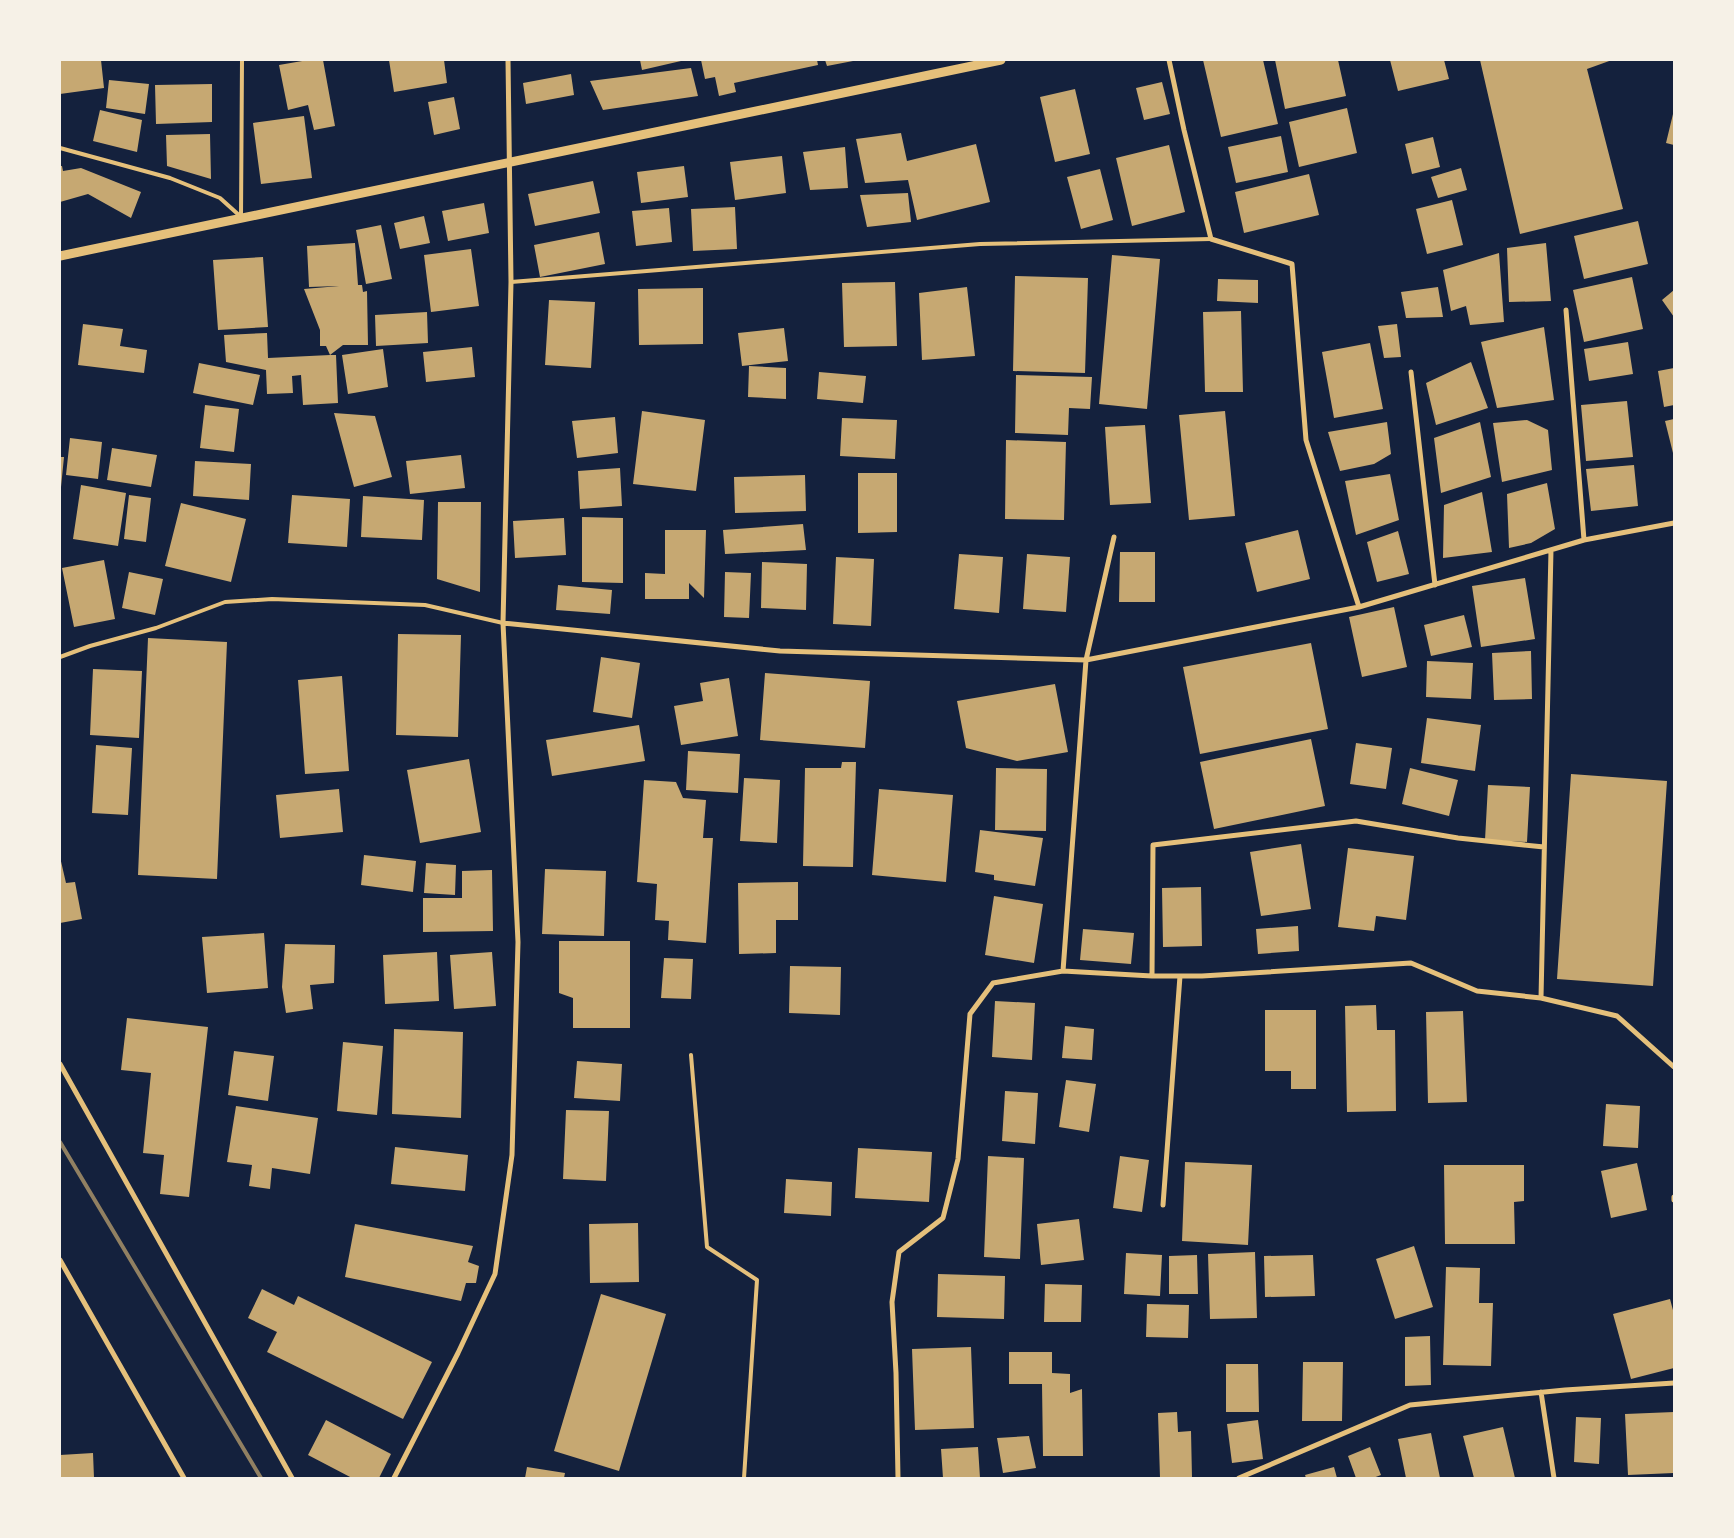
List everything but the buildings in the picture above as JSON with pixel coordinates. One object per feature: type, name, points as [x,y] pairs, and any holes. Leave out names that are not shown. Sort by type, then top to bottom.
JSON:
[{"type":"street","points":[[394,1478],[458,1353],[494,1274],[512,1155],[518,942],[503,623],[511,282],[508,60]]},
{"type":"street","points":[[60,256],[1001,60]]},
{"type":"street","points":[[1169,60],[1211,239],[1292,264],[1306,440],[1359,608]]},
{"type":"street","points":[[1566,310],[1584,540]]},
{"type":"street","points":[[1411,372],[1434,585]]},
{"type":"street","points":[[503,623],[780,651],[1086,660],[1359,608],[1584,540],[1674,523]]},
{"type":"street","points":[[1063,971],[1086,660],[1114,538]]},
{"type":"street","points":[[1541,998],[1551,550]]},
{"type":"street","points":[[1152,976],[1153,845],[1356,821],[1458,838],[1544,847]]},
{"type":"street","points":[[898,1478],[896,1373],[892,1302],[899,1252],[943,1218],[958,1158],[970,1014],[993,983],[1063,971],[1152,976],[1202,976],[1411,963],[1477,991],[1541,998],[1617,1016],[1674,1067]]},
{"type":"street","points":[[1163,1205],[1180,976]]},
{"type":"street","points":[[60,1064],[292,1478]]},
{"type":"street","points":[[60,1260],[184,1478]]},
{"type":"street","points":[[1238,1478],[1410,1405],[1541,1392],[1674,1383]]},
{"type":"street","points":[[1541,1392],[1554,1478]]},
{"type":"lane","points":[[241,217],[242,60]]},
{"type":"lane","points":[[60,148],[170,178],[220,198],[241,217]]},
{"type":"lane","points":[[511,282],[980,244],[1211,239]]},
{"type":"lane","points":[[60,656],[156,628],[225,602],[272,599],[425,605],[503,623]]},
{"type":"lane","points":[[691,1055],[707,1248],[758,1280],[744,1478]]},
{"type":"railway","points":[[60,1142],[261,1478]]}]
